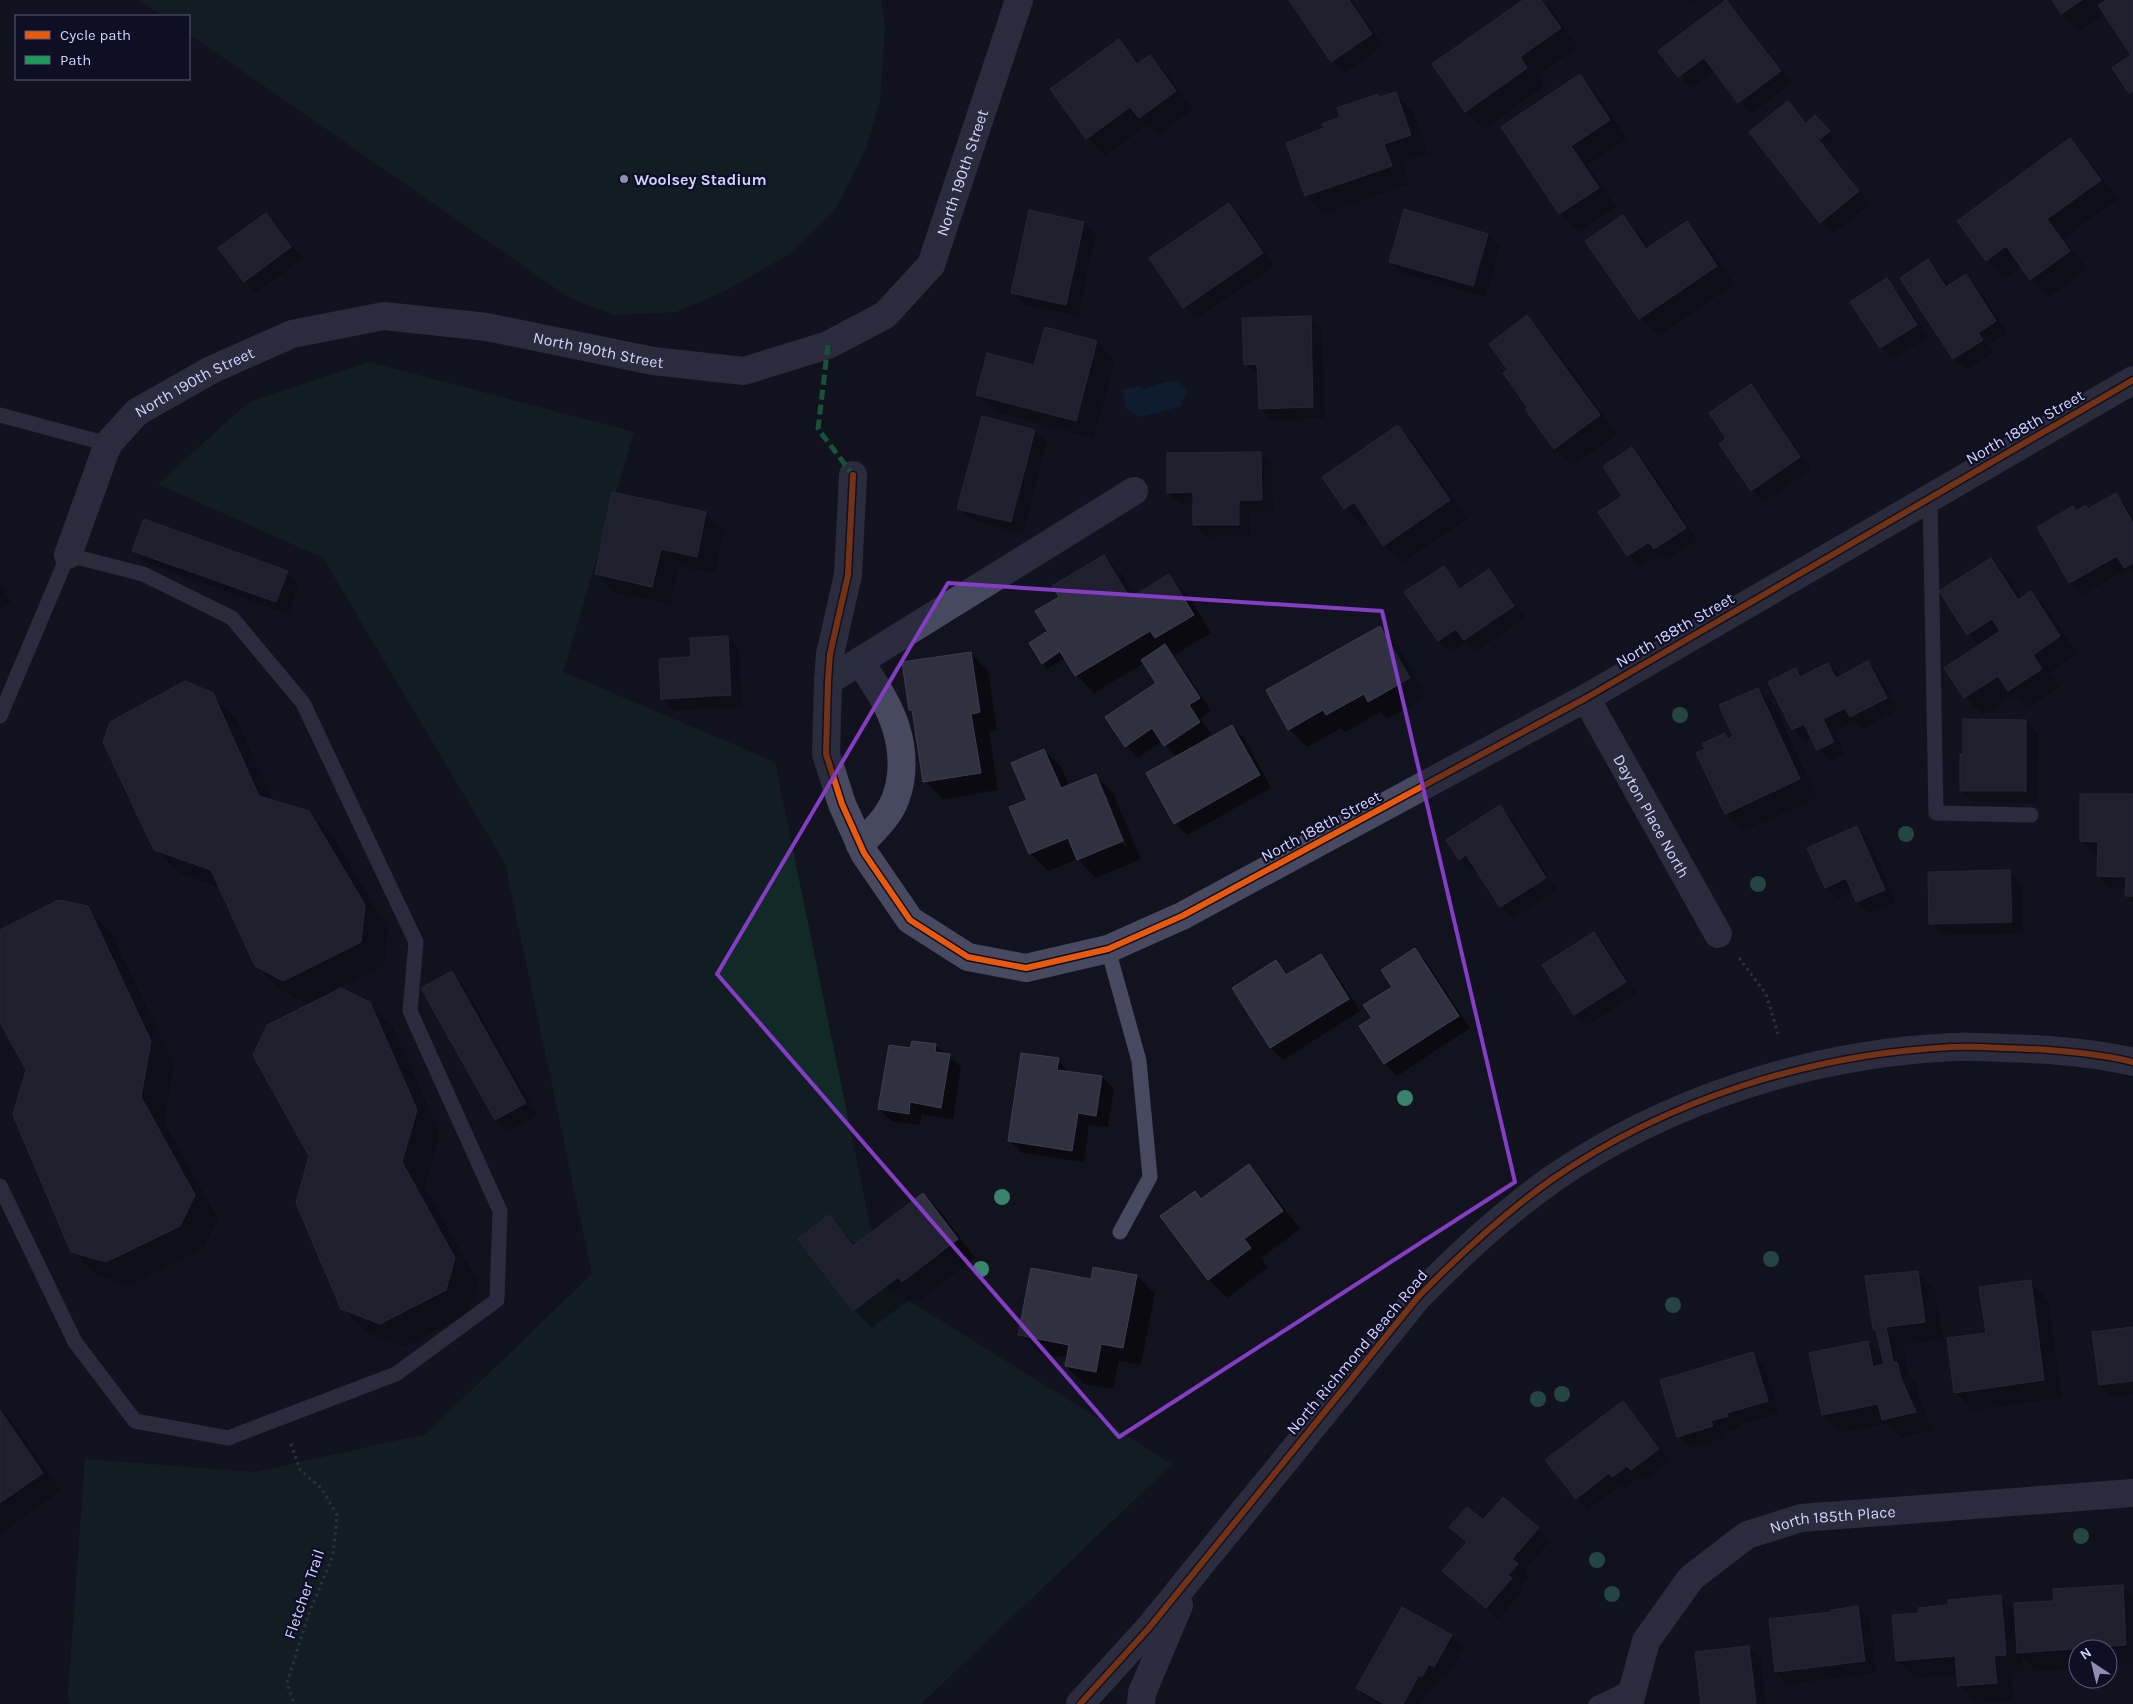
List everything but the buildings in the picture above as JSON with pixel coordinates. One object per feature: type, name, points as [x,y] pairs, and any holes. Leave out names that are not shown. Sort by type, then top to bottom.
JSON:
[{"type":"main road","name":"North Richmond Beach Road","points":[[1080,1704],[1149,1628],[1418,1297],[1460,1254],[1503,1216],[1552,1180],[1598,1151],[1664,1116],[1730,1090],[1796,1070],[1877,1054],[1953,1047],[2044,1048],[2133,1062]]},
{"type":"main road","points":[[1141,1704],[1142,1693],[1191,1576]]},
{"type":"street","name":"North 190th Street","points":[[68,555],[108,444],[137,412],[212,370],[292,334],[384,316],[487,327],[653,361],[744,371],[828,345],[885,315],[931,265],[1019,0]]},
{"type":"street","name":"North 188th Street","points":[[853,476],[848,575],[830,654],[828,681],[826,754],[842,804],[860,845],[910,920],[968,957],[1026,968],[1108,949],[1182,916],[1586,698],[2133,380]]},
{"type":"street","points":[[828,681],[1134,491]]},
{"type":"street","points":[[860,660],[896,727],[901,752],[901,777],[896,797],[887,816],[860,845]]},
{"type":"street","name":"Dayton Place North","points":[[1586,698],[1718,934]]},
{"type":"street","name":"North 185th Place","points":[[1632,1695],[1646,1641],[1691,1578],[1747,1535],[1801,1518],[2133,1493]]},
{"type":"lane","points":[[0,415],[108,444]]},
{"type":"lane","points":[[1930,498],[1936,813],[2031,815]]},
{"type":"lane","points":[[0,716],[68,555],[142,574],[232,618],[303,703],[416,942],[410,1011],[500,1210],[497,1300],[396,1374],[228,1438],[135,1421],[75,1342],[0,1186]]},
{"type":"lane","points":[[1108,949],[1139,1061],[1150,1177],[1120,1232]]},
{"type":"lane","points":[[1596,1704],[1632,1695]]},
{"type":"path","points":[[1718,934],[1749,970],[1766,994],[1778,1034]]},
{"type":"highlighted area","points":[[948,583],[1382,611],[1515,1182],[1119,1437],[717,974]]},
{"type":"green space","name":"Woolsey Stadium","points":[[139,0],[881,0],[885,26],[880,101],[866,148],[835,210],[789,254],[731,288],[676,312],[614,315],[568,297],[190,35],[190,15],[162,15]]},
{"type":"green space","points":[[369,362],[634,432],[563,672],[775,762],[882,1284],[1172,1464],[921,1704],[71,1704],[68,1696],[85,1459],[255,1472],[426,1434],[592,1274],[505,863],[323,558],[158,484],[249,402]]},
{"type":"water","points":[[1176,381],[1187,390],[1181,406],[1141,417],[1127,410],[1122,390],[1138,386],[1145,389],[1166,382]]},
{"type":"marked path","points":[[828,345],[818,429],[853,475]]},
{"type":"cycle path","points":[[853,475],[848,575],[830,654],[828,681],[826,754],[842,804],[864,853],[910,920],[968,957],[1026,968],[1108,949],[1182,916],[1586,698],[2133,380]]},
{"type":"cycle path","points":[[1080,1704],[1149,1628],[1418,1297],[1465,1251],[1515,1207],[1551,1180],[1596,1151],[1643,1126],[1692,1104],[1742,1086],[1846,1059],[1899,1051],[1971,1047],[2069,1052],[2133,1062]]},
{"type":"place","name":"Woolsey Stadium","points":[[624,179]]}]
